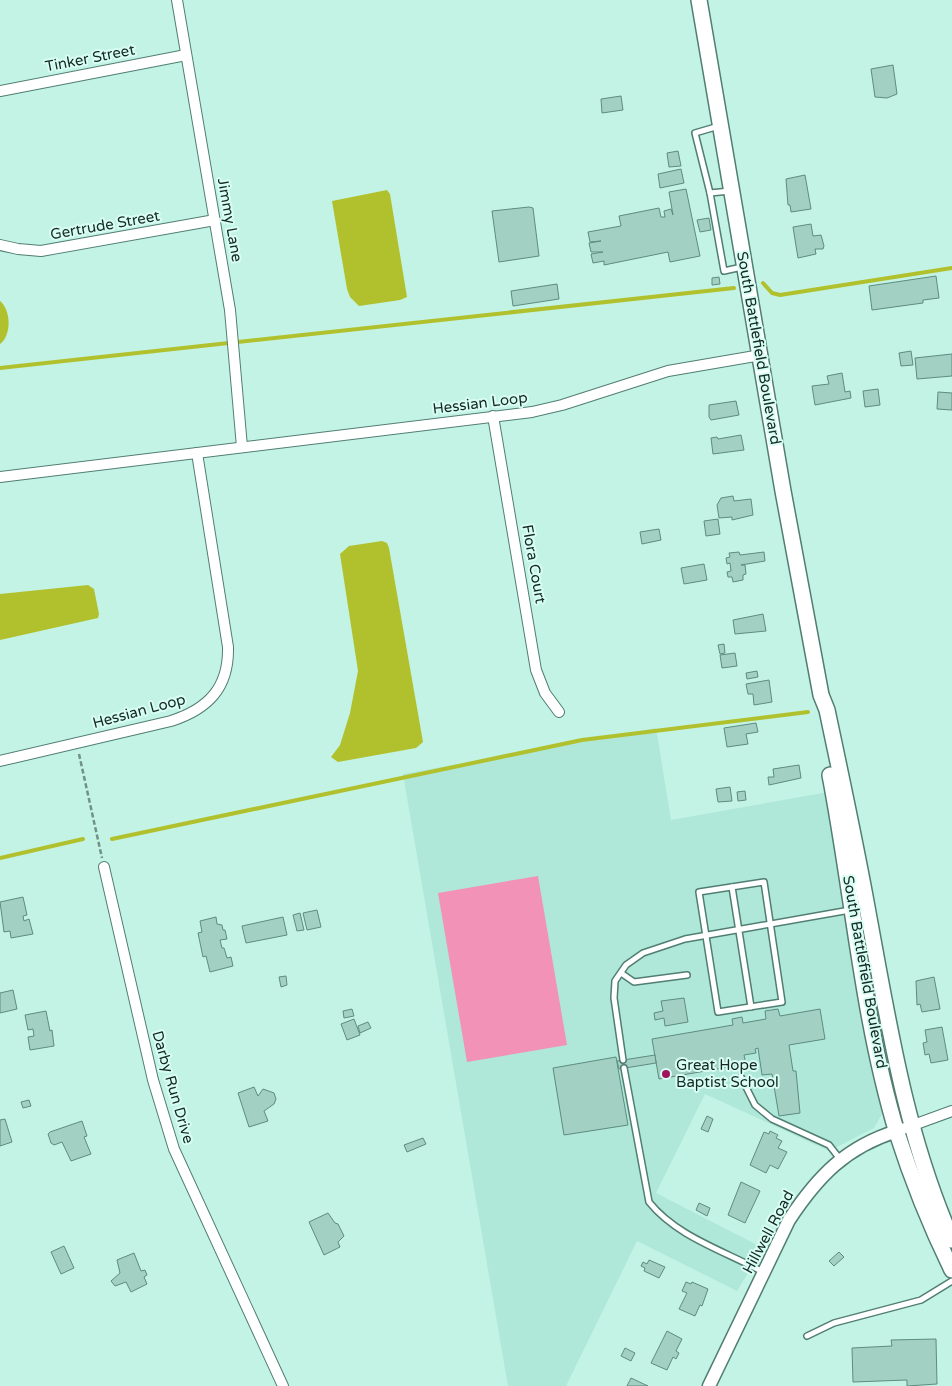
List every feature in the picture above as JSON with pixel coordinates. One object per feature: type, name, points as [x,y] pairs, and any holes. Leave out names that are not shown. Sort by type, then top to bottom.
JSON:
[{"type":"main road","name":"South Battlefield Boulevard","points":[[699,0],[783,491],[821,695],[818,713],[860,908],[912,1126],[928,1179],[952,1240]]},
{"type":"main road","name":"South Battlefield Boulevard","points":[[860,908],[866,997],[897,1131],[920,1200],[952,1270]]},
{"type":"street","name":"Jimmy Lane","points":[[177,0],[233,335],[242,447]]},
{"type":"street","name":"Tinker Street","points":[[0,91],[186,55]]},
{"type":"street","name":"Gertrude Street","points":[[0,245],[42,251],[215,220]]},
{"type":"street","name":"Hessian Loop","points":[[0,477],[547,409],[668,371],[761,356]]},
{"type":"street","name":"Flora Court","points":[[493,416],[536,670],[545,693],[559,712]]},
{"type":"street","name":"Hessian Loop","points":[[0,761],[184,717],[204,705],[222,680],[228,658],[228,647],[196,453]]},
{"type":"street","name":"Darby Run Drive","points":[[104,867],[152,1080],[174,1149],[283,1386]]},
{"type":"street","points":[[897,1131],[952,1111]]},
{"type":"street","name":"Hillwell Road","points":[[709,1386],[789,1220],[805,1196],[840,1159],[877,1137],[897,1131]]},
{"type":"lane","points":[[721,126],[695,133],[710,193],[724,270],[745,267]]},
{"type":"lane","points":[[710,193],[732,190]]},
{"type":"lane","points":[[764,882],[782,1002],[718,1012],[699,892],[732,887],[764,882]]},
{"type":"lane","points":[[732,887],[751,1007]]},
{"type":"lane","points":[[623,1060],[614,998],[615,981],[626,965],[643,953],[659,946],[706,936],[860,908]]},
{"type":"lane","points":[[621,973],[634,982],[687,975]]},
{"type":"lane","points":[[624,1068],[649,1202],[660,1216],[682,1232],[764,1272]]},
{"type":"lane","points":[[741,1077],[755,1105],[772,1119],[829,1145],[840,1159]]},
{"type":"lane","points":[[807,1336],[834,1323],[921,1300],[952,1282]]},
{"type":"path","points":[[76,743],[104,867]]},
{"type":"shaded area","points":[[387,190],[390,194],[407,297],[400,300],[359,306],[350,297],[347,289],[332,201]]},
{"type":"shaded area","points":[[0,301],[4,305],[9,322],[7,335],[0,344]]},
{"type":"shaded area","points":[[382,541],[387,543],[389,548],[423,742],[416,748],[338,762],[331,757],[340,745],[350,713],[358,671],[340,554],[349,546]]},
{"type":"shaded area","points":[[88,585],[94,589],[99,614],[98,618],[0,640],[0,594]]},
{"type":"shaded area","name":"Great Hope Baptist School","points":[[656,728],[671,820],[828,792],[884,1105],[882,1114],[874,1128],[829,1151],[705,1094],[656,1193],[763,1248],[737,1291],[637,1241],[566,1386],[508,1386],[403,774]]},
{"type":"shaded area","points":[[538,876],[567,1045],[467,1062],[438,893]]},
{"type":"building","points":[[893,65],[897,94],[887,98],[875,97],[871,69]]},
{"type":"building","points":[[621,96],[623,110],[602,113],[601,99]]},
{"type":"building","points":[[678,151],[681,166],[669,167],[667,153]]},
{"type":"building","points":[[681,169],[684,183],[660,188],[658,174]]},
{"type":"building","points":[[805,175],[811,209],[791,212],[790,205],[788,205],[786,179]]},
{"type":"building","points":[[686,189],[700,256],[670,262],[668,252],[604,265],[604,261],[593,263],[591,254],[603,252],[591,252],[589,243],[601,241],[590,242],[588,232],[621,226],[619,216],[659,208],[661,217],[665,217],[664,211],[671,209],[673,215],[669,192]]},
{"type":"building","points":[[533,208],[539,256],[499,262],[492,211]]},
{"type":"building","points":[[709,218],[711,230],[700,232],[697,220]]},
{"type":"building","points":[[811,224],[813,236],[821,235],[823,249],[815,249],[816,254],[798,258],[793,227]]},
{"type":"building","points":[[936,276],[939,298],[923,300],[923,303],[872,310],[869,286]]},
{"type":"building","points":[[719,277],[720,284],[712,285],[712,278]]},
{"type":"building","points":[[557,284],[559,299],[513,306],[511,291]]},
{"type":"building","points":[[911,351],[913,365],[901,366],[899,353]]},
{"type":"building","points":[[952,354],[952,376],[917,379],[915,358]]},
{"type":"building","points":[[842,373],[845,392],[850,391],[851,398],[815,405],[812,386],[829,384],[827,376]]},
{"type":"building","points":[[878,389],[880,405],[865,407],[863,391]]},
{"type":"building","points":[[938,392],[952,393],[952,410],[937,409]]},
{"type":"building","points":[[736,401],[739,415],[711,420],[709,417],[709,405]]},
{"type":"building","points":[[741,435],[744,450],[713,454],[711,438],[717,437],[718,439]]},
{"type":"building","points":[[733,496],[734,501],[751,499],[753,515],[732,520],[732,517],[719,518],[717,505],[721,498]]},
{"type":"building","points":[[718,519],[720,534],[706,536],[704,521]]},
{"type":"building","points":[[659,529],[661,540],[642,544],[640,532]]},
{"type":"building","points":[[739,552],[740,555],[764,552],[765,561],[741,565],[745,565],[746,574],[743,575],[743,580],[733,582],[732,577],[728,577],[727,572],[731,571],[730,563],[727,564],[726,558],[730,557],[729,553]]},
{"type":"building","points":[[704,564],[707,580],[684,584],[681,568]]},
{"type":"building","points":[[763,614],[766,631],[735,634],[733,620]]},
{"type":"building","points":[[724,644],[725,653],[720,654],[718,645]]},
{"type":"building","points":[[735,653],[737,666],[722,668],[720,655]]},
{"type":"building","points":[[757,671],[758,677],[747,679],[746,673]]},
{"type":"building","points":[[769,680],[772,702],[754,705],[753,694],[748,694],[746,684]]},
{"type":"building","points":[[756,723],[758,732],[746,734],[748,744],[727,747],[724,728]]},
{"type":"building","points":[[799,765],[801,778],[769,785],[768,777],[774,777],[773,769]]},
{"type":"building","points":[[730,787],[732,801],[718,802],[716,789]]},
{"type":"building","points":[[745,791],[746,800],[738,801],[737,792]]},
{"type":"building","points":[[23,897],[27,915],[23,916],[24,921],[29,919],[33,934],[11,938],[10,931],[4,932],[0,902]]},
{"type":"building","points":[[317,910],[321,927],[307,930],[303,913]]},
{"type":"building","points":[[300,913],[304,930],[297,931],[293,915]]},
{"type":"building","points":[[216,917],[217,924],[222,925],[223,930],[225,930],[227,939],[220,940],[222,948],[224,948],[227,958],[231,957],[233,966],[210,972],[206,956],[203,957],[198,933],[202,932],[200,921]]},
{"type":"building","points":[[283,917],[287,935],[246,943],[242,926]]},
{"type":"building","points":[[286,976],[287,985],[281,987],[279,977]]},
{"type":"building","points":[[934,977],[940,1009],[922,1012],[920,1004],[917,1005],[916,981]]},
{"type":"building","points":[[13,990],[17,1009],[0,1013],[0,993]]},
{"type":"building","points":[[684,998],[688,1022],[665,1026],[664,1018],[655,1020],[654,1013],[663,1011],[661,1001]]},
{"type":"building","points":[[352,1009],[354,1016],[344,1018],[343,1011]]},
{"type":"building","points":[[778,1009],[780,1016],[820,1009],[825,1039],[789,1045],[793,1071],[796,1071],[800,1113],[779,1116],[772,1074],[762,1075],[758,1048],[755,1049],[756,1053],[744,1055],[746,1064],[659,1079],[652,1039],[733,1025],[732,1019],[742,1017],[743,1023],[766,1019],[765,1011]]},
{"type":"building","points":[[46,1011],[50,1031],[52,1030],[54,1046],[30,1050],[28,1037],[34,1036],[33,1029],[28,1030],[25,1015]]},
{"type":"building","points":[[354,1019],[360,1035],[347,1040],[341,1024]]},
{"type":"building","points":[[368,1022],[371,1028],[360,1033],[358,1026]]},
{"type":"building","points":[[942,1027],[948,1060],[931,1063],[929,1054],[925,1055],[923,1043],[927,1042],[925,1030]]},
{"type":"building","points":[[655,1055],[656,1063],[619,1069],[617,1061]]},
{"type":"building","points":[[616,1057],[628,1125],[564,1135],[553,1068]]},
{"type":"building","points":[[254,1087],[258,1096],[263,1089],[274,1093],[276,1099],[274,1104],[264,1111],[268,1121],[249,1127],[238,1093]]},
{"type":"building","points":[[29,1100],[31,1106],[23,1108],[21,1102]]},
{"type":"building","points":[[707,1116],[713,1119],[708,1132],[701,1129]]},
{"type":"building","points":[[5,1119],[12,1142],[0,1146],[0,1120]]},
{"type":"building","points":[[82,1121],[87,1136],[84,1137],[91,1154],[71,1161],[62,1142],[54,1145],[51,1143],[48,1134]]},
{"type":"building","points":[[770,1131],[778,1135],[776,1138],[782,1141],[778,1148],[787,1152],[778,1169],[770,1165],[766,1173],[750,1165],[764,1132],[769,1134]]},
{"type":"building","points":[[423,1138],[426,1144],[407,1152],[404,1145]]},
{"type":"building","points":[[741,1182],[760,1191],[745,1223],[728,1215]]},
{"type":"building","points":[[699,1203],[710,1208],[707,1216],[696,1210]]},
{"type":"building","points":[[328,1213],[335,1223],[338,1224],[344,1236],[338,1242],[340,1247],[324,1255],[309,1222]]},
{"type":"building","points":[[64,1246],[74,1268],[61,1274],[51,1252]]},
{"type":"building","points":[[839,1252],[844,1257],[834,1266],[829,1261]]},
{"type":"building","points":[[134,1253],[141,1271],[145,1270],[147,1275],[144,1277],[147,1284],[131,1292],[126,1282],[115,1286],[111,1281],[120,1273],[117,1260]]},
{"type":"building","points":[[649,1260],[665,1267],[659,1278],[644,1271],[645,1268],[641,1266],[643,1262],[647,1264]]},
{"type":"building","points":[[686,1282],[691,1284],[692,1282],[708,1289],[702,1306],[700,1305],[695,1316],[679,1309],[687,1293],[682,1291]]},
{"type":"building","points":[[667,1331],[682,1339],[676,1351],[679,1353],[676,1359],[673,1357],[667,1370],[651,1363]]},
{"type":"building","points":[[936,1339],[937,1384],[907,1386],[907,1380],[853,1382],[852,1348],[892,1346],[891,1340]]},
{"type":"building","points":[[625,1348],[635,1353],[631,1361],[621,1356]]},
{"type":"building","points":[[631,1378],[648,1386],[627,1386]]},
{"type":"waterway","points":[[763,283],[772,293],[780,295],[952,268]]},
{"type":"waterway","points":[[0,368],[734,288]]},
{"type":"waterway","points":[[112,839],[582,740],[808,712]]},
{"type":"waterway","points":[[0,858],[83,839]]},
{"type":"place","name":"Great Hope Baptist School","points":[[666,1074]]}]
